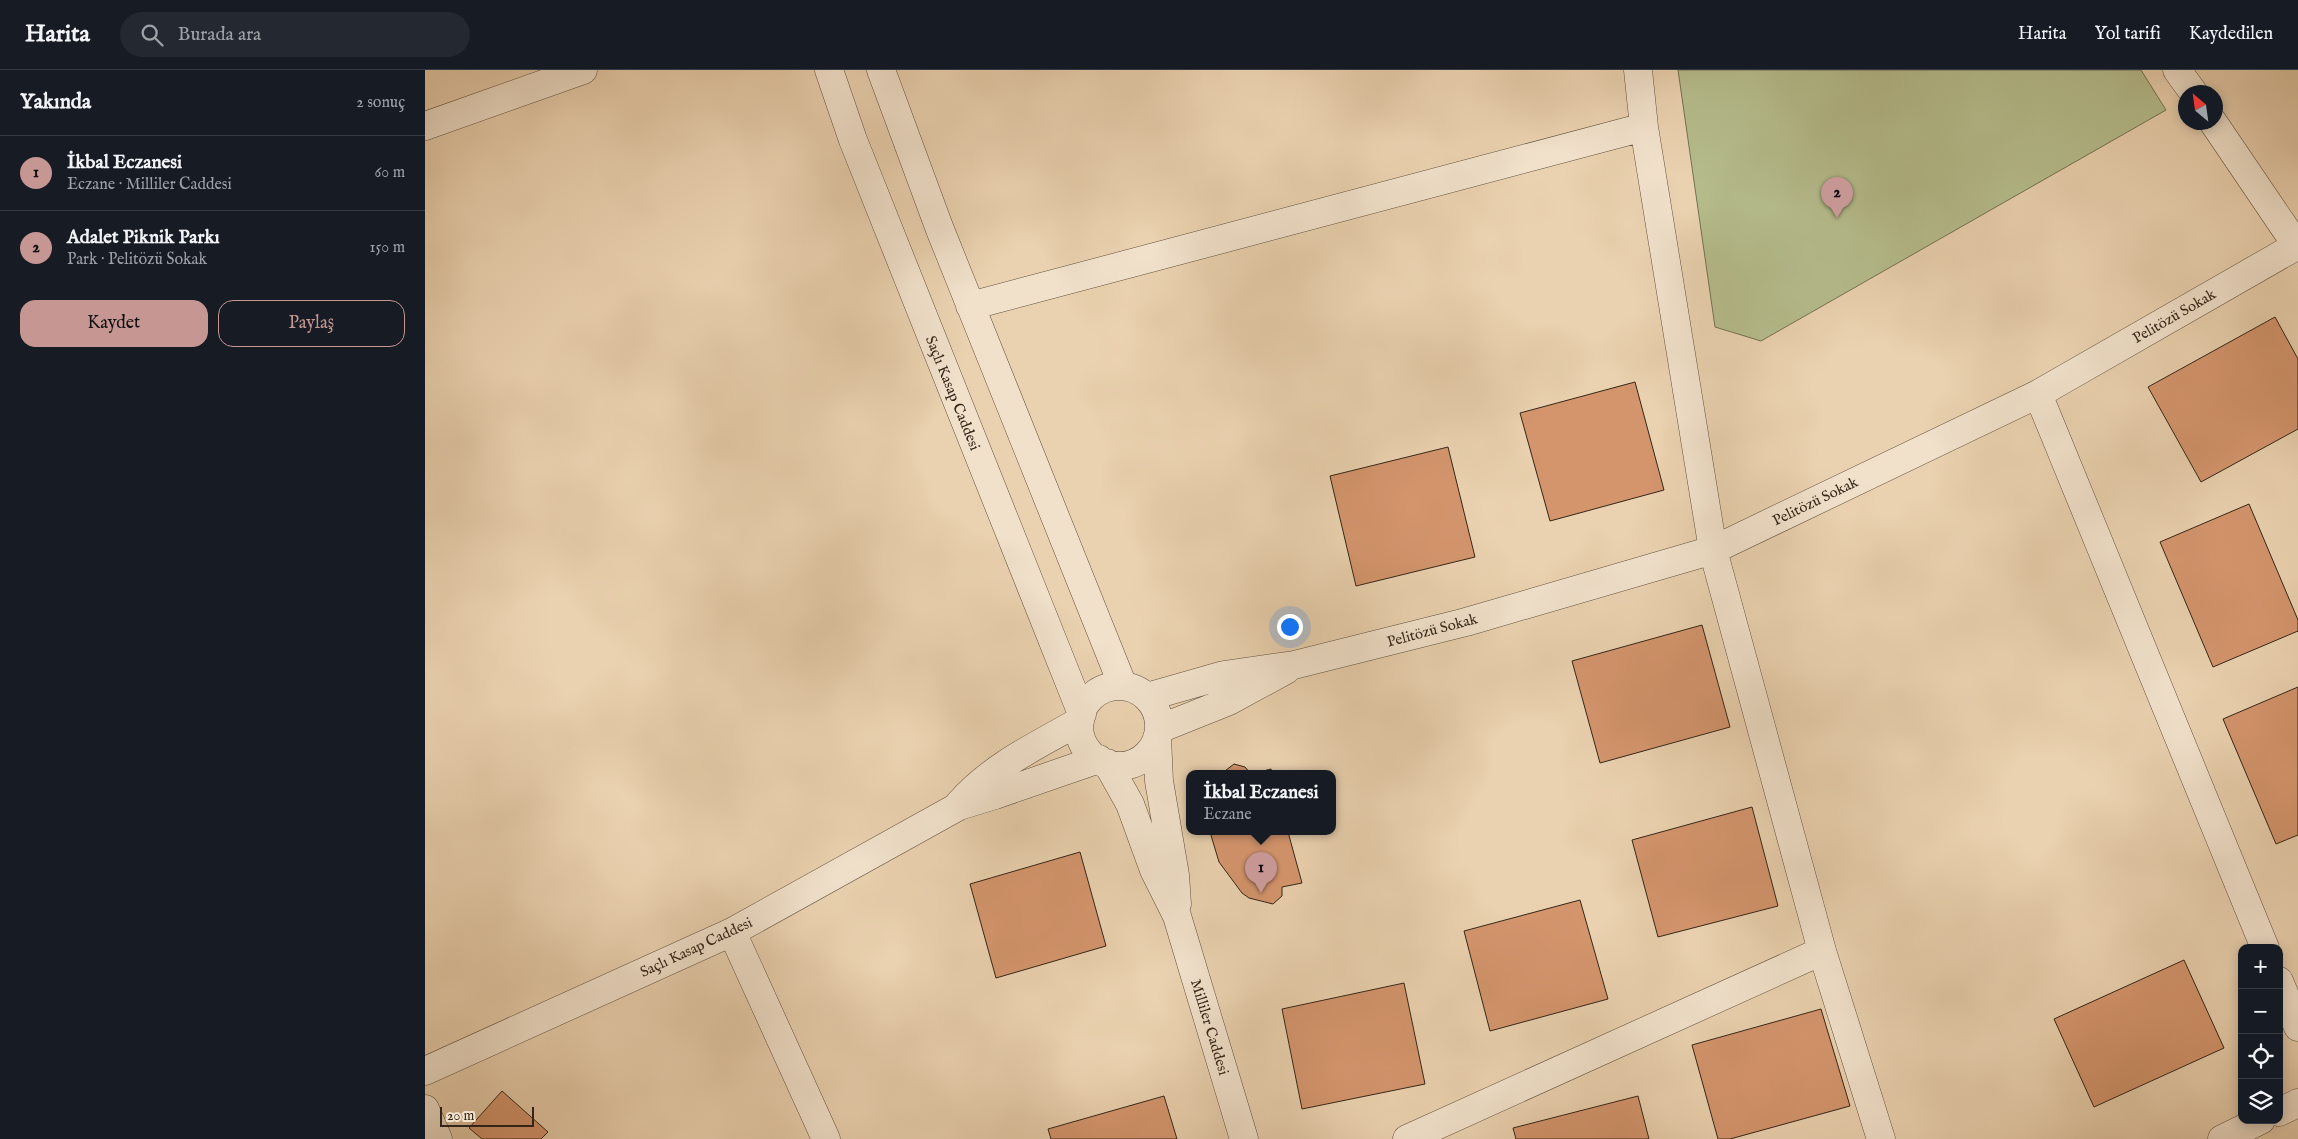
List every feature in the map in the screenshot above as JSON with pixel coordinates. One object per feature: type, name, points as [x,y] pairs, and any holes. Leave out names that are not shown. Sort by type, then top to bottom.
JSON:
[{"type":"street","points":[[425,126],[583,70]]},
{"type":"street","name":"Saçlı Kasap Caddesi","points":[[829,70],[853,140],[1081,718],[1002,766],[971,791],[959,806]]},
{"type":"street","points":[[881,70],[915,166],[970,306],[1135,692],[1157,712],[1158,733],[1153,746],[1141,759],[1124,765],[1103,761],[1086,747],[1082,739],[1081,718],[1085,706],[1097,692],[1114,686],[1135,692]]},
{"type":"street","points":[[1638,70],[1644,126],[1713,550],[1822,951],[1881,1139]]},
{"type":"street","points":[[2177,70],[2188,85]]},
{"type":"street","points":[[970,306],[1644,126]]},
{"type":"street","points":[[2218,130],[2297,246]]},
{"type":"street","name":"Pelitözü Sokak","points":[[1135,692],[1224,675],[1294,665],[1466,622],[1713,550],[2038,394],[2297,246]]},
{"type":"street","points":[[2038,394],[2263,944]]},
{"type":"street","name":"Pelitözü Sokak","points":[[1158,733],[1237,697],[1294,665]]},
{"type":"street","name":"Milliler Caddesi","points":[[1158,733],[1159,781],[1175,876],[1177,916]]},
{"type":"street","name":"Saçlı Kasap Caddesi","points":[[425,1071],[732,932],[959,806],[1103,761]]},
{"type":"street","name":"Milliler Caddesi","points":[[1103,761],[1130,804],[1154,870],[1177,916],[1244,1139]]},
{"type":"street","points":[[732,932],[825,1139]]},
{"type":"street","points":[[1407,1139],[1822,951]]},
{"type":"street","points":[[2282,989],[2298,1027]]},
{"type":"street","points":[[2283,1110],[2298,1103]]},
{"type":"street","points":[[425,1109],[438,1139]]},
{"type":"street","points":[[2222,1139],[2253,1124]]},
{"type":"green space","points":[[1678,70],[2141,70],[2166,110],[1761,341],[1715,327]]},
{"type":"building","points":[[2275,317],[2298,359],[2298,429],[2201,482],[2148,387]]},
{"type":"building","points":[[1635,382],[1664,490],[1550,521],[1520,413]]},
{"type":"building","points":[[1448,447],[1475,557],[1356,586],[1330,476]]},
{"type":"building","points":[[2249,504],[2298,620],[2298,631],[2213,667],[2160,542]]},
{"type":"building","points":[[1702,625],[1730,727],[1600,763],[1572,661]]},
{"type":"building","points":[[2298,687],[2298,835],[2276,844],[2223,719]]},
{"type":"building","points":[[1234,764],[1245,767],[1248,770],[1226,770]]},
{"type":"building","points":[[1752,807],[1778,906],[1658,937],[1632,840]]},
{"type":"building","points":[[1211,835],[1289,835],[1302,883],[1282,887],[1282,896],[1273,904],[1249,898],[1242,893],[1219,862]]},
{"type":"building","points":[[1080,852],[1106,946],[996,978],[970,884]]},
{"type":"building","points":[[1580,900],[1608,999],[1490,1031],[1464,931]]},
{"type":"building","points":[[2184,960],[2224,1048],[2094,1107],[2054,1019]]},
{"type":"building","points":[[1404,983],[1425,1084],[1302,1109],[1282,1009]]},
{"type":"building","points":[[1821,1009],[1850,1106],[1730,1139],[1718,1139],[1692,1045]]},
{"type":"building","points":[[502,1091],[548,1132],[541,1139],[482,1139],[469,1128]]},
{"type":"building","points":[[1164,1096],[1177,1139],[1051,1139],[1048,1129]]},
{"type":"building","points":[[1638,1096],[1649,1139],[1516,1139],[1513,1128]]},
{"type":"place","name":"Adalet Piknik Parkı","points":[[1837,218]]},
{"type":"place","name":"İkbal Eczanesi","points":[[1261,893]]}]
